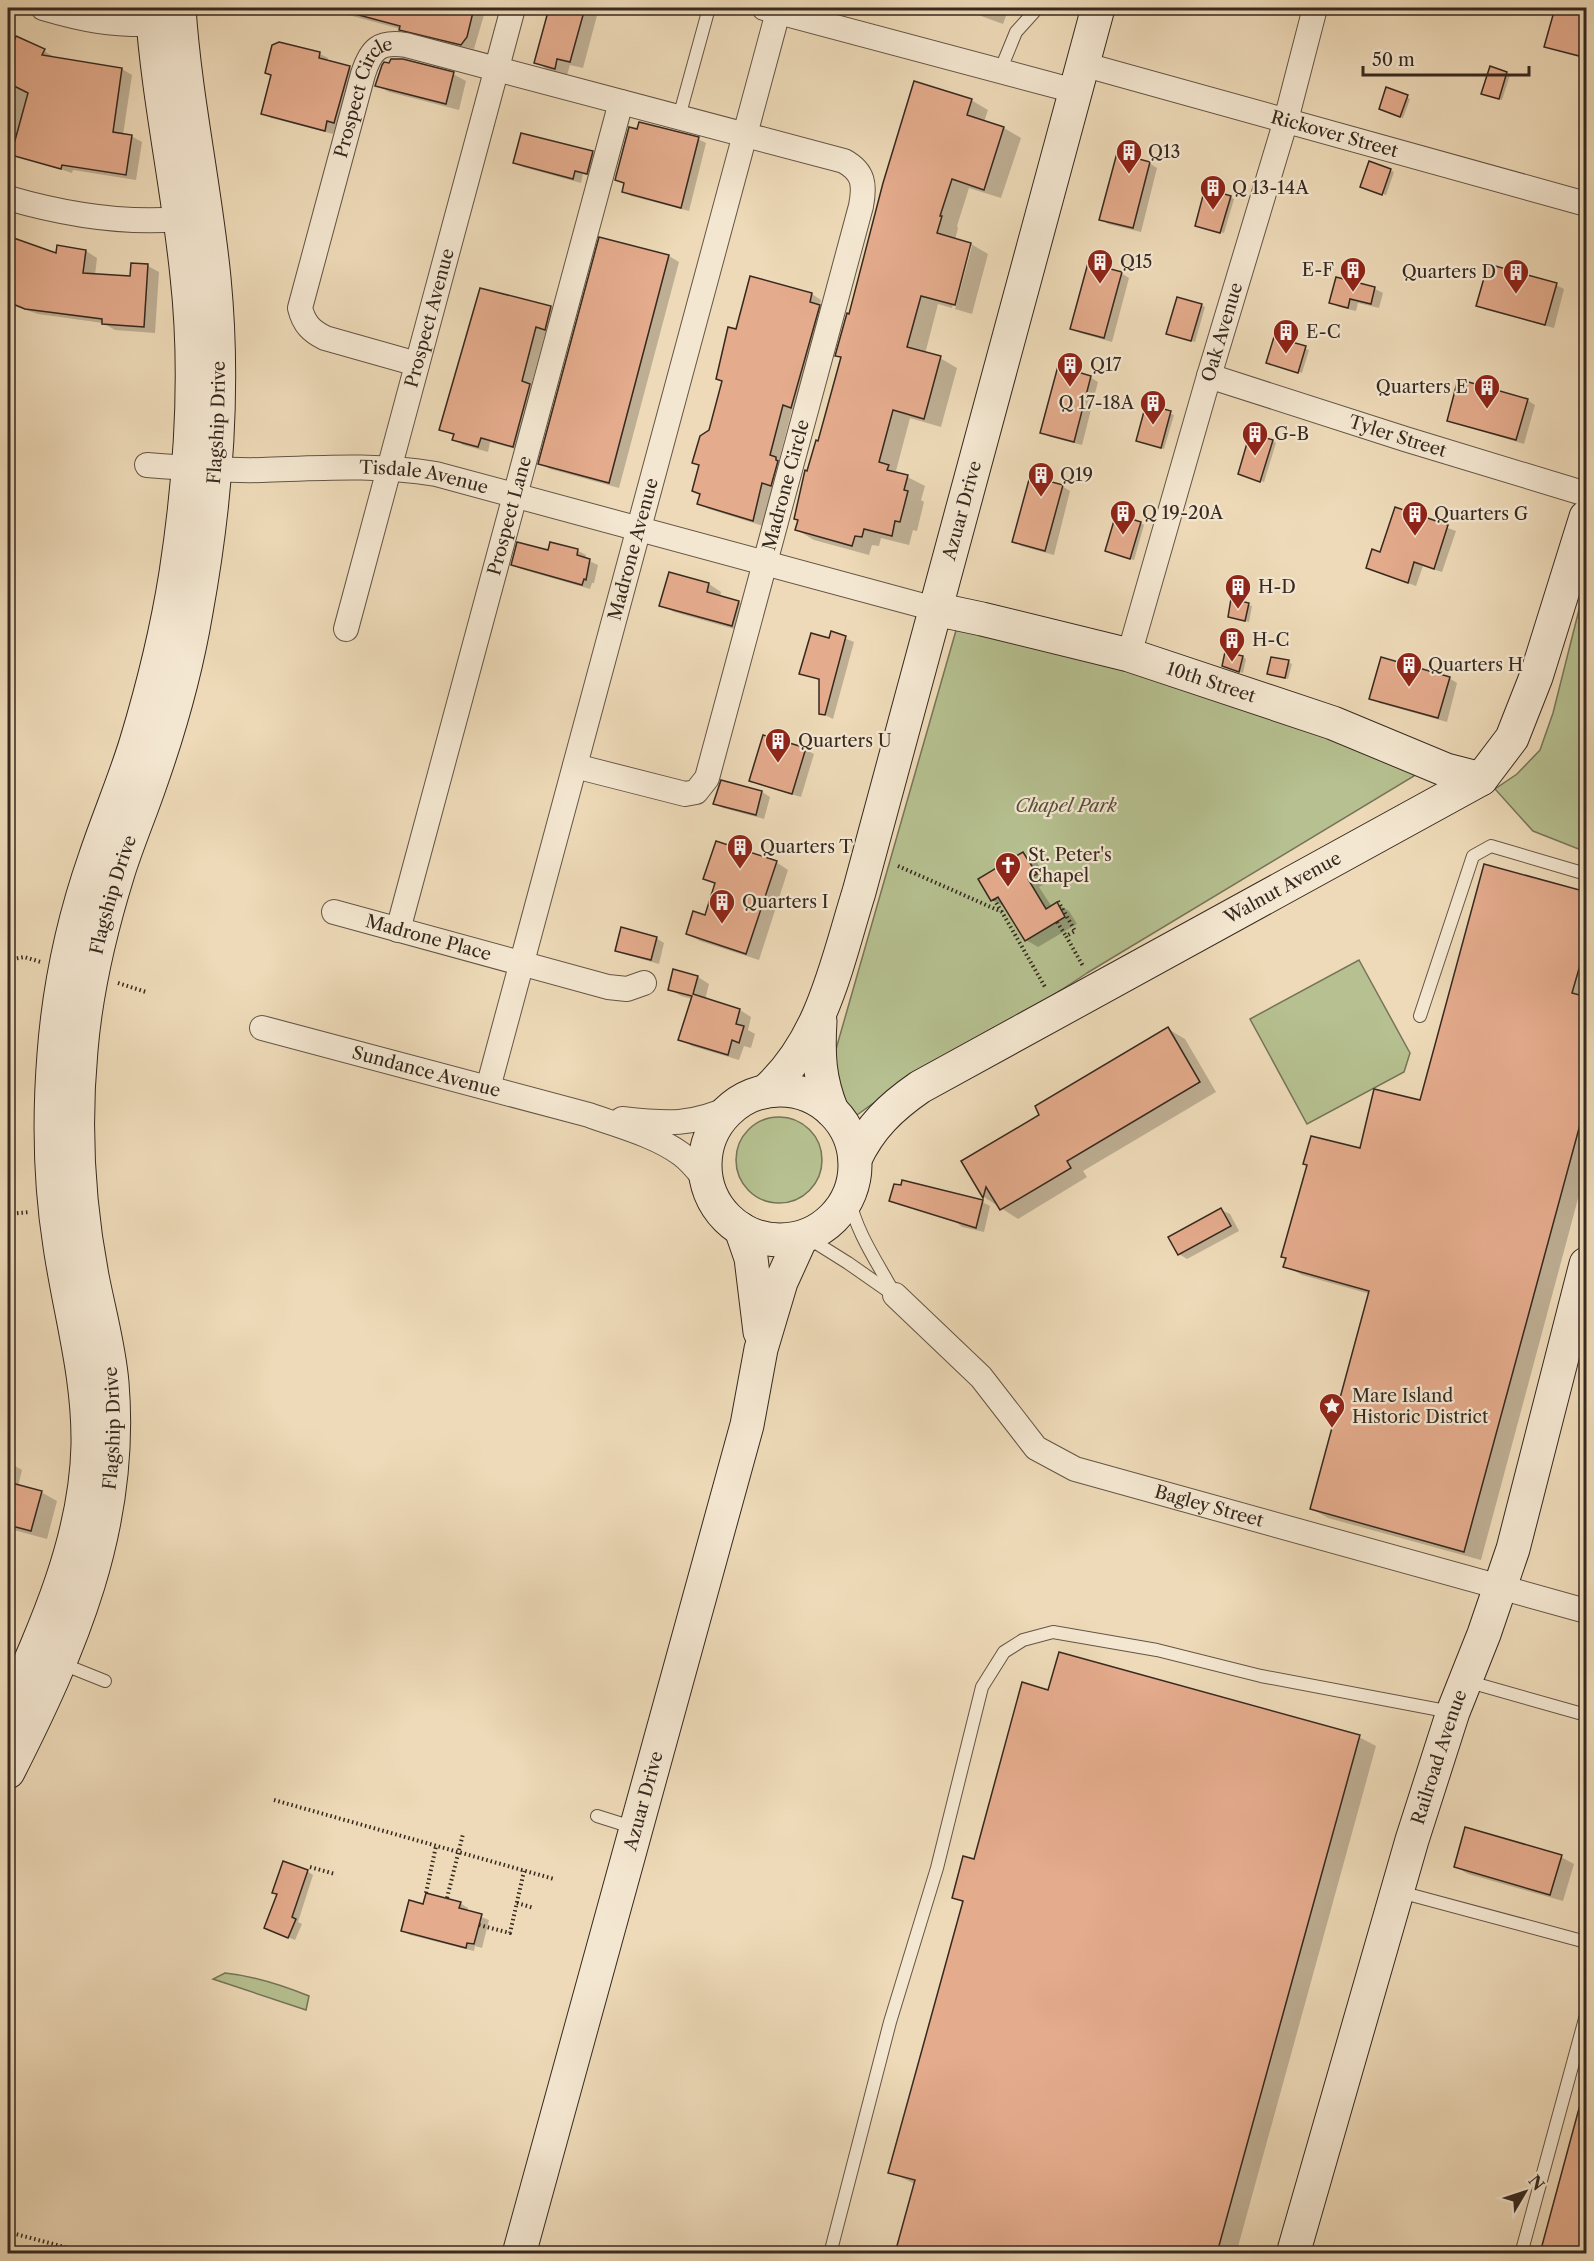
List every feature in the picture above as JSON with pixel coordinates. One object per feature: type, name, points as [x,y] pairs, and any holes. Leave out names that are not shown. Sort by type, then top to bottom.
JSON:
[{"type":"street","points":[[43,8],[110,24],[162,13]]},
{"type":"street","name":"Prospect Avenue","points":[[346,629],[513,8]]},
{"type":"street","name":"Azuar Drive","points":[[766,1091],[795,1061],[821,1013],[859,892],[1098,8]]},
{"type":"street","name":"Oak Avenue","points":[[1129,656],[1209,376],[1286,120],[1315,8]]},
{"type":"street","name":"Rickover Street","points":[[770,10],[1000,71],[1079,77],[1286,120],[1587,204]]},
{"type":"street","name":"Madrone Avenue","points":[[488,1088],[745,135],[770,10]]},
{"type":"street","name":"Flagship Drive","points":[[8,1772],[59,1662],[83,1603],[101,1544],[112,1482],[114,1449],[112,1379],[86,1243],[78,1163],[78,1089],[86,1003],[112,892],[161,752],[179,687],[199,599],[203,469],[192,387],[190,310],[180,219],[163,114],[162,13]]},
{"type":"street","name":"Flagship Drive","points":[[8,1711],[68,1565],[86,1479],[88,1448],[85,1382],[60,1247],[52,1164],[51,1088],[60,996],[69,951],[87,885],[136,744],[161,648],[176,574],[203,469],[219,377],[217,309],[205,207],[184,74],[162,13]]},
{"type":"street","name":"Prospect Circle","points":[[417,363],[325,338],[313,332],[304,321],[300,308],[367,60],[374,51],[383,45],[406,45],[745,135]]},
{"type":"street","name":"Prospect Lane","points":[[398,930],[621,102]]},
{"type":"street","name":"Madrone Circle","points":[[575,766],[685,794],[696,792],[702,786],[707,778],[765,563],[864,188],[861,176],[854,166],[844,161],[745,135]]},
{"type":"street","points":[[8,198],[70,213],[109,218],[144,221],[180,219]]},
{"type":"street","name":"Tyler Street","points":[[1209,376],[1587,494]]},
{"type":"street","name":"Tisdale Avenue","points":[[147,465],[262,470],[318,467],[389,468],[436,474],[935,609]]},
{"type":"street","name":"Walnut Avenue","points":[[855,1159],[874,1126],[894,1106],[920,1087],[1481,779],[1512,738],[1536,677],[1587,516]]},
{"type":"street","name":"10th Street","points":[[935,609],[1129,656],[1333,723],[1446,770],[1481,779]]},
{"type":"street","name":"Madrone Place","points":[[334,912],[608,987],[627,988],[644,983]]},
{"type":"street","name":"Azuar Drive","points":[[821,1013],[818,1045],[819,1073],[832,1111]]},
{"type":"street","name":"Sundance Avenue","points":[[262,1028],[589,1115],[630,1130],[680,1154],[694,1165],[707,1182]]},
{"type":"street","points":[[784,1090],[818,1101],[832,1111],[848,1134],[855,1159],[854,1180],[849,1197],[841,1210],[828,1223],[803,1237],[780,1240],[758,1237],[741,1229],[725,1217],[714,1201],[707,1182],[705,1162],[707,1146],[714,1128],[734,1106],[748,1097],[766,1091],[784,1090]]},
{"type":"street","name":"Sundance Avenue","points":[[589,1115],[654,1122],[687,1122],[704,1119],[734,1106]]},
{"type":"street","name":"Azuar Drive","points":[[741,1229],[751,1258],[755,1281],[761,1349]]},
{"type":"street","name":"Azuar Drive","points":[[519,2253],[747,1425],[761,1349],[781,1282],[803,1237]]},
{"type":"street","name":"Railroad Avenue","points":[[1293,2253],[1396,1891],[1453,1712],[1513,1549],[1584,1281]]},
{"type":"street","name":"Bagley Street","points":[[895,1295],[981,1377],[1036,1448],[1075,1469],[1587,1611]]},
{"type":"lane","points":[[679,117],[709,8]]},
{"type":"lane","points":[[1000,71],[1016,32],[1035,10]]},
{"type":"lane","points":[[1420,1016],[1473,856],[1491,846],[1587,874]]},
{"type":"lane","name":"Bagley Street","points":[[849,1197],[852,1215],[859,1231],[895,1295]]},
{"type":"lane","name":"Bagley Street","points":[[803,1237],[848,1263],[895,1295]]},
{"type":"lane","points":[[830,2253],[890,2022],[937,1868],[982,1687],[1004,1652],[1023,1640],[1053,1632],[1157,1650],[1261,1676],[1453,1712]]},
{"type":"lane","points":[[59,1662],[105,1681]]},
{"type":"lane","points":[[1465,1681],[1587,1715]]},
{"type":"lane","points":[[597,1816],[635,1828]]},
{"type":"lane","points":[[1396,1891],[1587,1942]]},
{"type":"lane","points":[[1521,2253],[1587,2015]]},
{"type":"path","points":[[898,866],[1002,912]]},
{"type":"path","points":[[994,899],[1046,988]]},
{"type":"path","points":[[1058,901],[1075,931],[1066,936]]},
{"type":"path","points":[[1057,922],[1083,967]]},
{"type":"path","points":[[8,960],[24,957]]},
{"type":"path","points":[[274,1800],[554,1879]]},
{"type":"path","points":[[447,1898],[463,1834]]},
{"type":"path","points":[[426,1893],[436,1846]]},
{"type":"path","points":[[310,1867],[335,1874]]},
{"type":"path","points":[[479,1925],[510,1933],[524,1871]]},
{"type":"path","points":[[517,1903],[534,1908]]},
{"type":"path","points":[[8,2232],[91,2253]]},
{"type":"green space","points":[[1586,582],[1586,852],[1533,831],[1495,789],[1517,774],[1540,750],[1553,713]]},
{"type":"green space","name":"Chapel Park","points":[[959,620],[1073,647],[1406,759],[1414,776],[1059,992],[913,1077],[857,1115],[839,1094],[832,1063]]},
{"type":"green space","points":[[1359,960],[1410,1053],[1404,1072],[1307,1124],[1250,1019]]},
{"type":"green space","points":[[771,1117],[787,1117],[810,1129],[819,1143],[822,1160],[819,1177],[810,1191],[787,1203],[771,1203],[755,1196],[743,1184],[736,1168],[736,1152],[743,1136],[755,1124]]},
{"type":"green space","points":[[225,1973],[268,1981],[309,1996],[306,2010],[213,1979]]},
{"type":"building","points":[[352,8],[474,8],[467,37],[461,45],[399,30],[400,26],[351,13]]},
{"type":"building","points":[[549,8],[585,8],[570,62],[557,59],[555,69],[534,63]]},
{"type":"building","points":[[1555,8],[1587,13],[1587,58],[1544,47]]},
{"type":"building","points":[[16,36],[45,49],[42,55],[122,68],[113,132],[132,135],[126,175],[62,165],[61,169],[11,155],[28,93],[8,83],[8,56]]},
{"type":"building","points":[[279,42],[320,52],[319,58],[350,66],[334,123],[327,121],[325,131],[261,114],[271,75],[265,73],[272,45]]},
{"type":"building","points":[[391,59],[403,59],[454,72],[446,104],[375,86],[382,65],[384,62],[389,63]]},
{"type":"building","points":[[1490,66],[1507,72],[1499,99],[1481,94]]},
{"type":"building","points":[[914,81],[972,99],[967,115],[1004,127],[984,190],[952,179],[940,216],[942,216],[937,233],[971,243],[955,305],[921,296],[907,347],[941,356],[924,419],[893,410],[879,462],[889,465],[887,470],[908,475],[904,490],[908,491],[900,522],[895,521],[892,536],[864,529],[862,537],[855,536],[852,546],[795,530],[798,520],[794,519],[805,470],[807,471],[816,440],[818,441],[841,357],[835,356],[847,313],[849,314],[883,183]]},
{"type":"building","points":[[1386,87],[1408,95],[1400,117],[1379,109]]},
{"type":"building","points":[[639,122],[699,137],[681,208],[622,192],[624,183],[615,180],[629,127],[637,129]]},
{"type":"building","points":[[521,133],[593,151],[587,174],[575,171],[573,179],[513,163]]},
{"type":"building","points":[[1117,153],[1150,162],[1133,228],[1099,220]]},
{"type":"building","points":[[1369,161],[1391,169],[1382,195],[1360,187]]},
{"type":"building","name":"Q 13-14A","points":[[1205,188],[1231,196],[1220,233],[1195,226]]},
{"type":"building","points":[[8,236],[56,253],[57,245],[86,250],[83,273],[130,276],[131,263],[148,264],[144,327],[102,324],[102,319],[25,309],[8,302]]},
{"type":"building","points":[[599,237],[669,255],[609,483],[538,464]]},
{"type":"building","points":[[1088,263],[1122,272],[1104,338],[1070,329]]},
{"type":"building","name":"Quarters D","points":[[1488,264],[1557,283],[1545,325],[1476,306]]},
{"type":"building","points":[[750,276],[812,293],[810,302],[820,305],[791,408],[783,405],[770,455],[776,457],[778,461],[771,486],[762,483],[753,521],[697,504],[700,494],[692,491],[699,465],[692,463],[700,436],[709,430],[722,381],[716,379],[728,327],[736,329]]},
{"type":"building","name":"E-F","points":[[1336,277],[1375,287],[1371,304],[1350,299],[1348,308],[1329,303]]},
{"type":"building","points":[[480,288],[551,306],[545,330],[536,327],[522,381],[530,384],[513,447],[481,438],[478,447],[452,440],[454,434],[439,430]]},
{"type":"building","points":[[1177,297],[1202,304],[1191,341],[1166,334]]},
{"type":"building","name":"E-C","points":[[1274,337],[1306,346],[1298,373],[1266,363]]},
{"type":"building","points":[[1058,366],[1091,376],[1074,442],[1040,433]]},
{"type":"building","name":"Quarters E","points":[[1458,379],[1528,399],[1516,440],[1447,421]]},
{"type":"building","name":"Q 17-18A","points":[[1146,404],[1171,411],[1161,448],[1136,441]]},
{"type":"building","name":"G-B","points":[[1250,433],[1273,440],[1260,482],[1238,474]]},
{"type":"building","points":[[1030,476],[1063,485],[1045,551],[1012,542]]},
{"type":"building","name":"Quarters G","points":[[1395,507],[1448,525],[1434,569],[1414,562],[1408,583],[1366,568],[1372,549],[1380,552]]},
{"type":"building","name":"Q 19-20A","points":[[1116,514],[1141,522],[1130,559],[1105,551]]},
{"type":"building","points":[[517,542],[548,550],[550,542],[578,549],[577,555],[590,559],[586,580],[584,579],[582,585],[511,565]]},
{"type":"building","points":[[669,572],[709,583],[707,592],[739,601],[732,626],[659,606]]},
{"type":"building","name":"H-D","points":[[1231,599],[1249,603],[1245,621],[1228,617]]},
{"type":"building","points":[[831,631],[846,636],[825,715],[819,714],[819,679],[799,674],[811,633],[829,638]]},
{"type":"building","name":"H-C","points":[[1225,652],[1243,656],[1239,672],[1222,666]]},
{"type":"building","points":[[1271,657],[1289,660],[1285,678],[1267,674]]},
{"type":"building","name":"Quarters H","points":[[1381,657],[1450,677],[1438,718],[1369,699]]},
{"type":"building","name":"Quarters U","points":[[763,735],[806,748],[792,794],[749,781]]},
{"type":"building","points":[[721,780],[762,791],[756,815],[713,804]]},
{"type":"building","points":[[716,841],[777,861],[746,954],[686,934],[693,911],[705,915],[715,883],[703,879]]},
{"type":"building","name":"St. Peter's Chapel","points":[[1023,852],[1037,874],[1028,879],[1046,909],[1057,902],[1065,917],[1025,941],[998,897],[991,901],[978,879]]},
{"type":"building","points":[[1484,864],[1587,892],[1587,941],[1572,993],[1587,997],[1587,1099],[1464,1552],[1310,1509],[1369,1291],[1283,1267],[1286,1258],[1281,1257],[1307,1165],[1303,1164],[1311,1136],[1360,1148],[1374,1089],[1420,1100]]},
{"type":"building","points":[[621,927],[657,937],[651,960],[615,951]]},
{"type":"building","points":[[673,969],[698,976],[693,994],[740,1009],[736,1024],[744,1026],[739,1043],[732,1040],[728,1055],[678,1040],[692,996],[668,990]]},
{"type":"building","points":[[1168,1027],[1200,1082],[1067,1161],[1071,1168],[1000,1210],[986,1187],[983,1198],[961,1161],[1039,1115],[1035,1106]]},
{"type":"building","points":[[902,1180],[983,1200],[976,1228],[889,1201],[894,1184],[901,1185]]},
{"type":"building","points":[[1221,1208],[1231,1226],[1178,1255],[1168,1237]]},
{"type":"building","points":[[8,1482],[42,1491],[31,1531],[8,1525]]},
{"type":"building","points":[[1059,1652],[1360,1735],[1217,2253],[895,2253],[915,2180],[888,2173],[963,1901],[952,1898],[963,1856],[974,1859],[1022,1682],[1048,1690]]},
{"type":"building","points":[[1465,1827],[1562,1855],[1550,1895],[1454,1867]]},
{"type":"building","points":[[283,1861],[308,1870],[292,1917],[296,1919],[288,1938],[264,1928],[277,1894],[272,1893]]},
{"type":"building","points":[[426,1893],[461,1902],[459,1908],[482,1914],[474,1944],[467,1943],[466,1948],[401,1931],[409,1900],[423,1904]]},
{"type":"building","points":[[1581,2101],[1587,2102],[1587,2253],[1540,2253]]},
{"type":"place","name":"Q13","points":[[1129,175]]},
{"type":"place","name":"Q 13-14A","points":[[1213,211]]},
{"type":"place","name":"Q15","points":[[1100,285]]},
{"type":"place","name":"E-F","points":[[1353,293]]},
{"type":"place","name":"Quarters D","points":[[1516,295]]},
{"type":"place","name":"E-C","points":[[1286,355]]},
{"type":"place","name":"Q17","points":[[1070,388]]},
{"type":"place","name":"Quarters E","points":[[1487,410]]},
{"type":"place","name":"Q 17-18A","points":[[1153,426]]},
{"type":"place","name":"G-B","points":[[1255,457]]},
{"type":"place","name":"Q19","points":[[1041,498]]},
{"type":"place","name":"Q 19-20A","points":[[1123,536]]},
{"type":"place","name":"Quarters G","points":[[1415,537]]},
{"type":"place","name":"H-D","points":[[1238,610]]},
{"type":"place","name":"H-C","points":[[1232,663]]},
{"type":"place","name":"Quarters H","points":[[1409,688]]},
{"type":"place","name":"Quarters U","points":[[778,764]]},
{"type":"place","name":"Quarters T","points":[[740,870]]},
{"type":"place","name":"St. Peter's Chapel","points":[[1008,888]]},
{"type":"place","name":"Quarters I","points":[[722,925]]},
{"type":"place","name":"Mare Island Historic District","points":[[1332,1429]]}]
